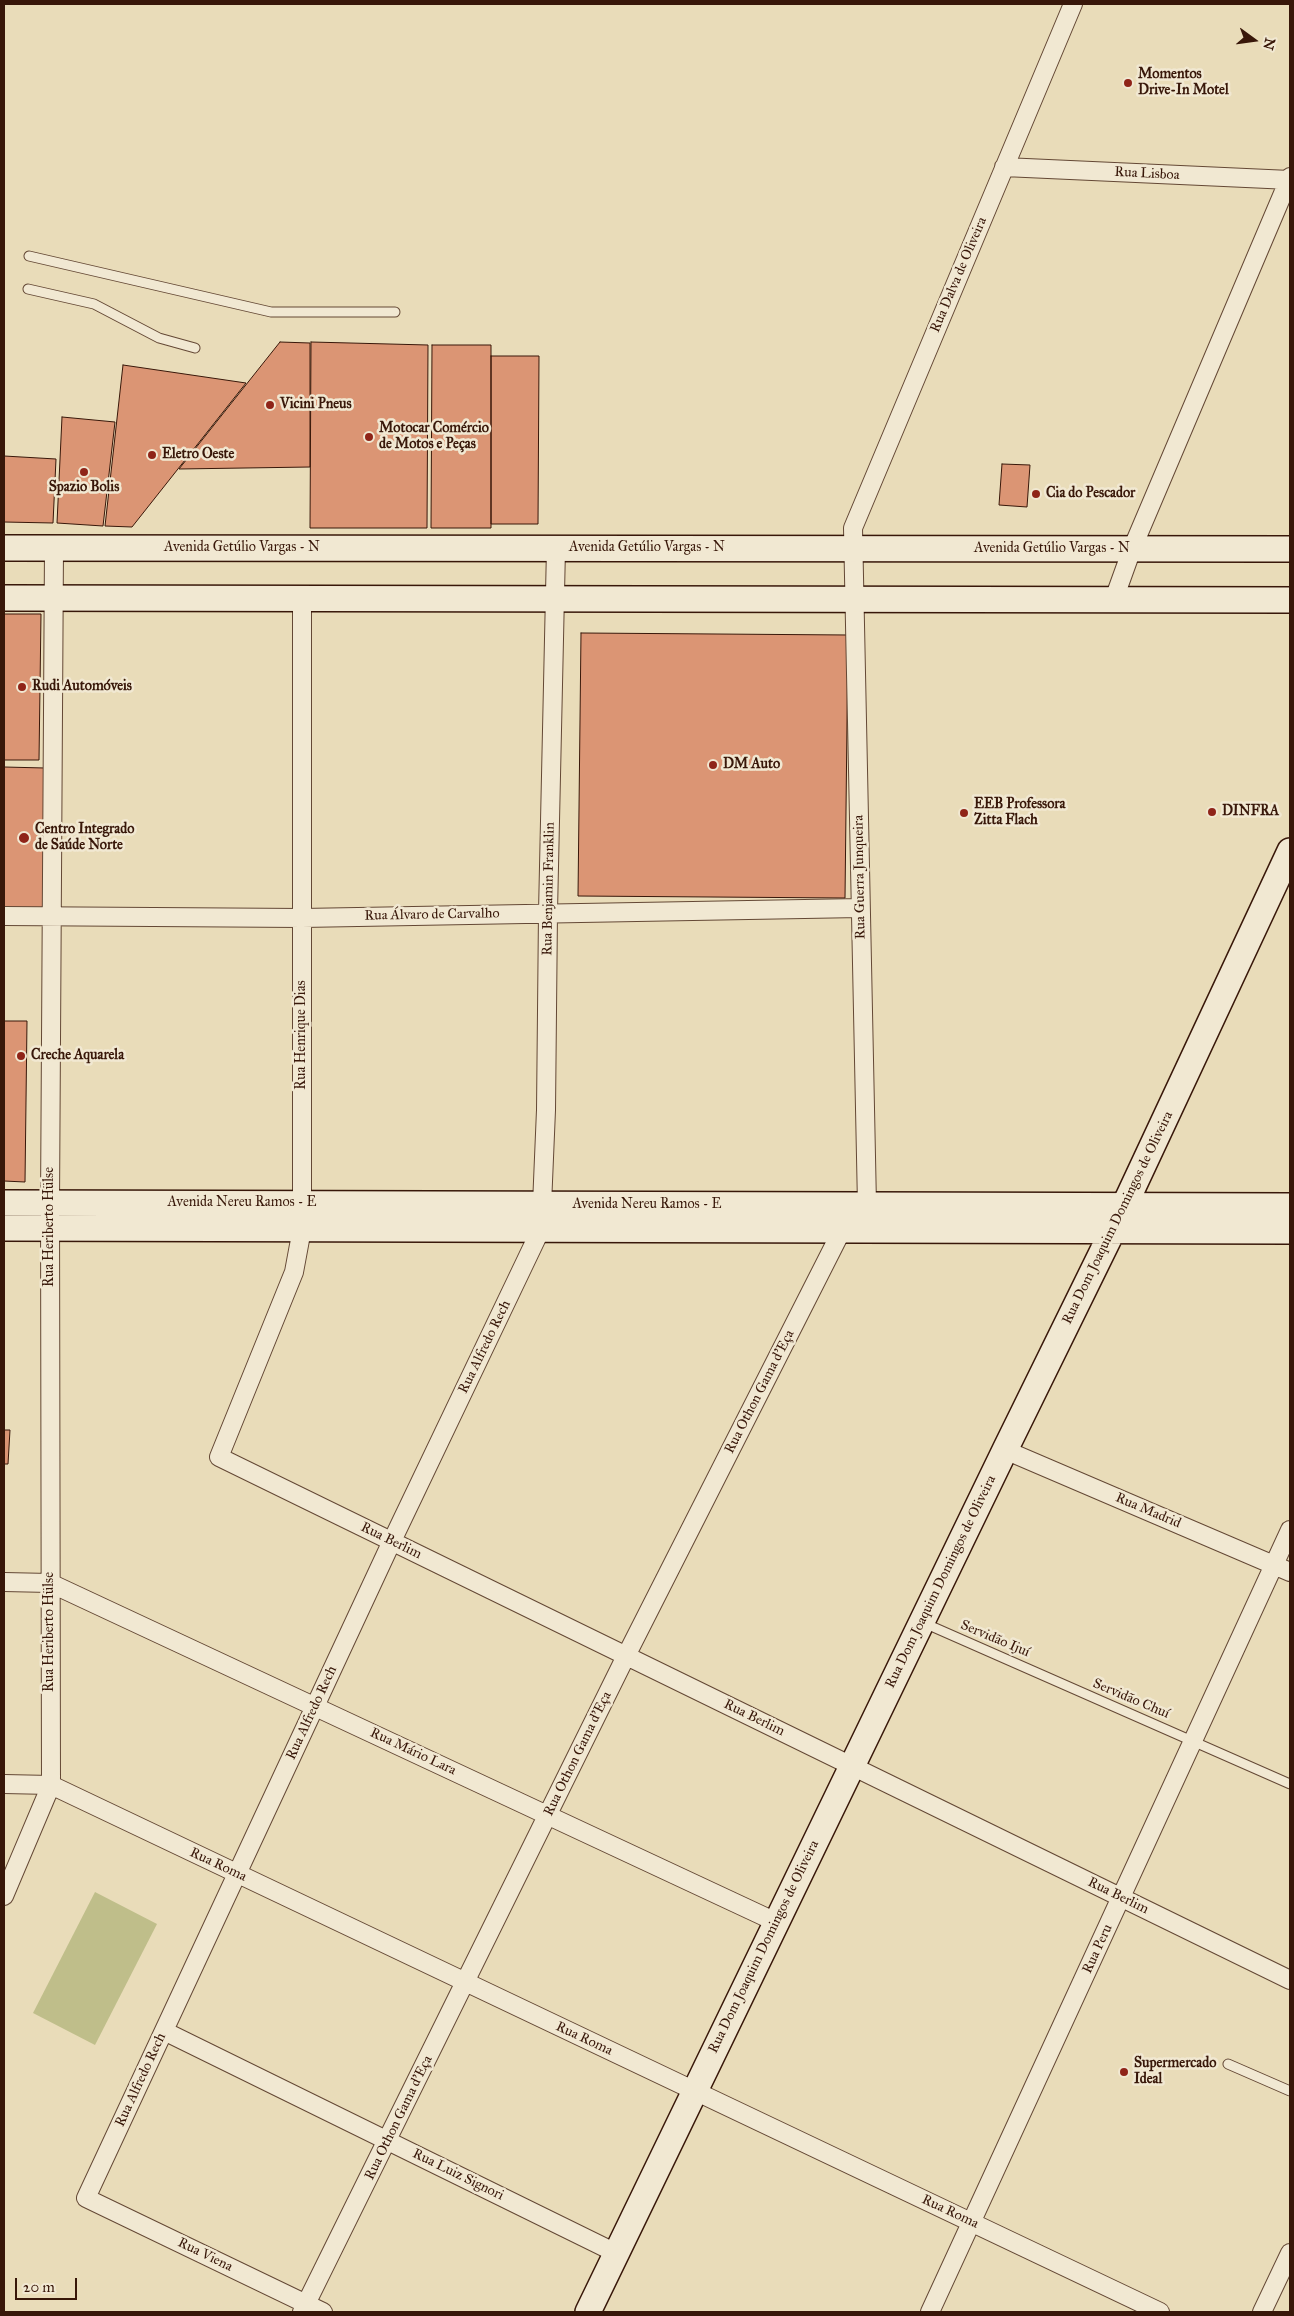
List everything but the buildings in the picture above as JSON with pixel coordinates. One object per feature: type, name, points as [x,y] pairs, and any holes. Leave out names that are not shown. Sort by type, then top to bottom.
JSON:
[{"type":"street","name":"Rua Dalva de Oliveira","points":[[853,548],[853,528],[1073,4]]},
{"type":"street","name":"Rua Lisboa","points":[[1004,167],[1290,179]]},
{"type":"street","points":[[1114,599],[1132,549],[1290,179]]},
{"type":"street","name":"Avenida Getúlio Vargas - N","points":[[4,548],[1290,549]]},
{"type":"street","name":"Rua Heriberto Hülse","points":[[4,1896],[51,1785],[50,1203],[54,548]]},
{"type":"street","name":"Rua Benjamin Franklin","points":[[541,1229],[546,1110],[548,912],[556,548]]},
{"type":"street","name":"Rua Guerra Junqueira","points":[[853,548],[867,1205]]},
{"type":"street","points":[[4,598],[1290,600]]},
{"type":"street","name":"Rua Henrique Dias","points":[[219,1457],[294,1272],[302,1229],[302,598]]},
{"type":"street","name":"Rua Dom Joaquim Domingos de Oliveira","points":[[588,2312],[921,1622],[1125,1206],[1290,851]]},
{"type":"street","name":"Rua Álvaro de Carvalho","points":[[4,916],[302,918],[548,912],[860,908]]},
{"type":"street","name":"Avenida Nereu Ramos - E","points":[[4,1203],[1290,1206]]},
{"type":"street","points":[[178,1203],[178,1229]]},
{"type":"street","name":"Rua Othon Gama d'Eça","points":[[305,2308],[626,1656],[842,1230],[867,1205]]},
{"type":"street","points":[[975,1230],[976,1206]]},
{"type":"street","name":"Avenida Nereu Ramos - E","points":[[4,1228],[1290,1231]]},
{"type":"street","name":"Rua Alfredo Rech","points":[[86,2198],[392,1541],[541,1229]]},
{"type":"street","name":"Rua Madrid","points":[[1005,1450],[1290,1572]]},
{"type":"street","name":"Rua Berlim","points":[[219,1457],[1290,1980]]},
{"type":"street","name":"Rua Peru","points":[[930,2312],[1195,1741],[1290,1530]]},
{"type":"street","points":[[4,1582],[50,1583]]},
{"type":"street","name":"Rua Mário Lara","points":[[50,1583],[776,1922]]},
{"type":"street","name":"Rua Roma","points":[[4,1784],[51,1785],[1160,2312]]},
{"type":"street","name":"Rua Luiz Signori","points":[[164,2031],[616,2253]]},
{"type":"street","name":"Rua Viena","points":[[86,2198],[305,2308],[324,2312]]},
{"type":"street","points":[[1262,2312],[1290,2253]]},
{"type":"lane","points":[[29,256],[271,312],[395,312]]},
{"type":"lane","points":[[28,289],[94,304],[159,338],[195,348]]},
{"type":"lane","name":"Servidão Ijuí","points":[[921,1622],[1057,1681]]},
{"type":"lane","name":"Servidão Chuí","points":[[1057,1681],[1290,1784]]},
{"type":"lane","points":[[1228,2064],[1290,2091]]},
{"type":"shaded area","points":[[95,1892],[157,1924],[95,2045],[33,2013]]},
{"type":"place","name":"Momentos Drive-In Motel","points":[[1128,83]]},
{"type":"place","name":"Vicini Pneus","points":[[270,405]]},
{"type":"place","name":"Motocar Comércio de Motos e Peças","points":[[369,437]]},
{"type":"place","name":"Eletro Oeste","points":[[152,455]]},
{"type":"place","name":"Spazio Bolis","points":[[84,472]]},
{"type":"place","name":"Cia do Pescador","points":[[1036,494]]},
{"type":"place","name":"Rudi Automóveis","points":[[22,687]]},
{"type":"place","name":"DM Auto","points":[[713,765]]},
{"type":"place","name":"DINFRA","points":[[1212,812]]},
{"type":"place","name":"EEB Professora Zitta Flach","points":[[964,813]]},
{"type":"place","name":"Centro Integrado de Saúde Norte","points":[[24,838]]},
{"type":"place","name":"Creche Aquarela","points":[[21,1056]]},
{"type":"place","name":"Supermercado Ideal","points":[[1124,2072]]}]
